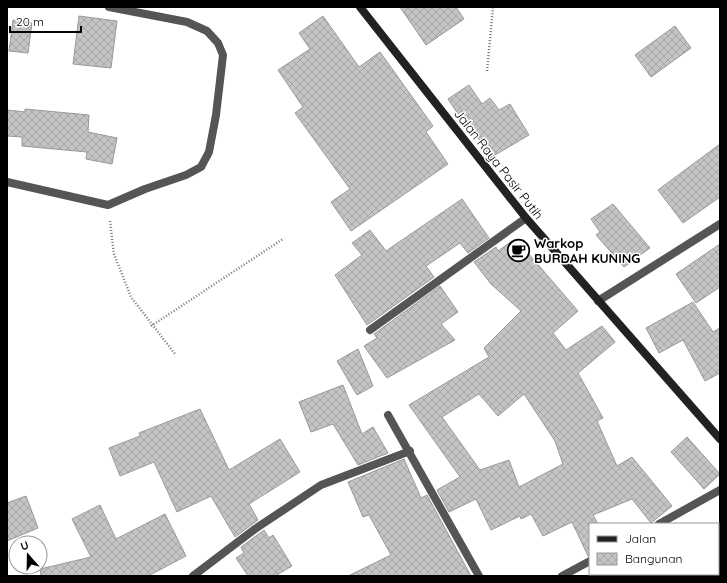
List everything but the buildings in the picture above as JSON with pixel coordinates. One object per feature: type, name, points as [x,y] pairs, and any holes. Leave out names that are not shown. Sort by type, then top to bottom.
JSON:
[{"type":"street","points":[[7,182],[108,205],[201,167],[209,152],[213,130],[223,55],[218,43],[207,31],[187,22],[109,7]]},
{"type":"street","name":"Jalan Raya Pasir Putih","points":[[360,7],[526,218],[719,437]]},
{"type":"street","points":[[370,330],[526,218]]},
{"type":"street","points":[[598,300],[720,224]]},
{"type":"street","points":[[388,415],[410,451],[479,576]]},
{"type":"street","points":[[193,576],[261,525],[321,485],[410,451]]},
{"type":"street","points":[[661,523],[720,490]]},
{"type":"street","points":[[562,576],[589,562]]},
{"type":"path","points":[[487,71],[493,7]]},
{"type":"path","points":[[108,205],[114,254],[131,297],[151,326],[175,354]]},
{"type":"path","points":[[151,326],[283,239]]},
{"type":"place","name":"Warkop BURDAH KUNING","points":[[518,250]]}]
